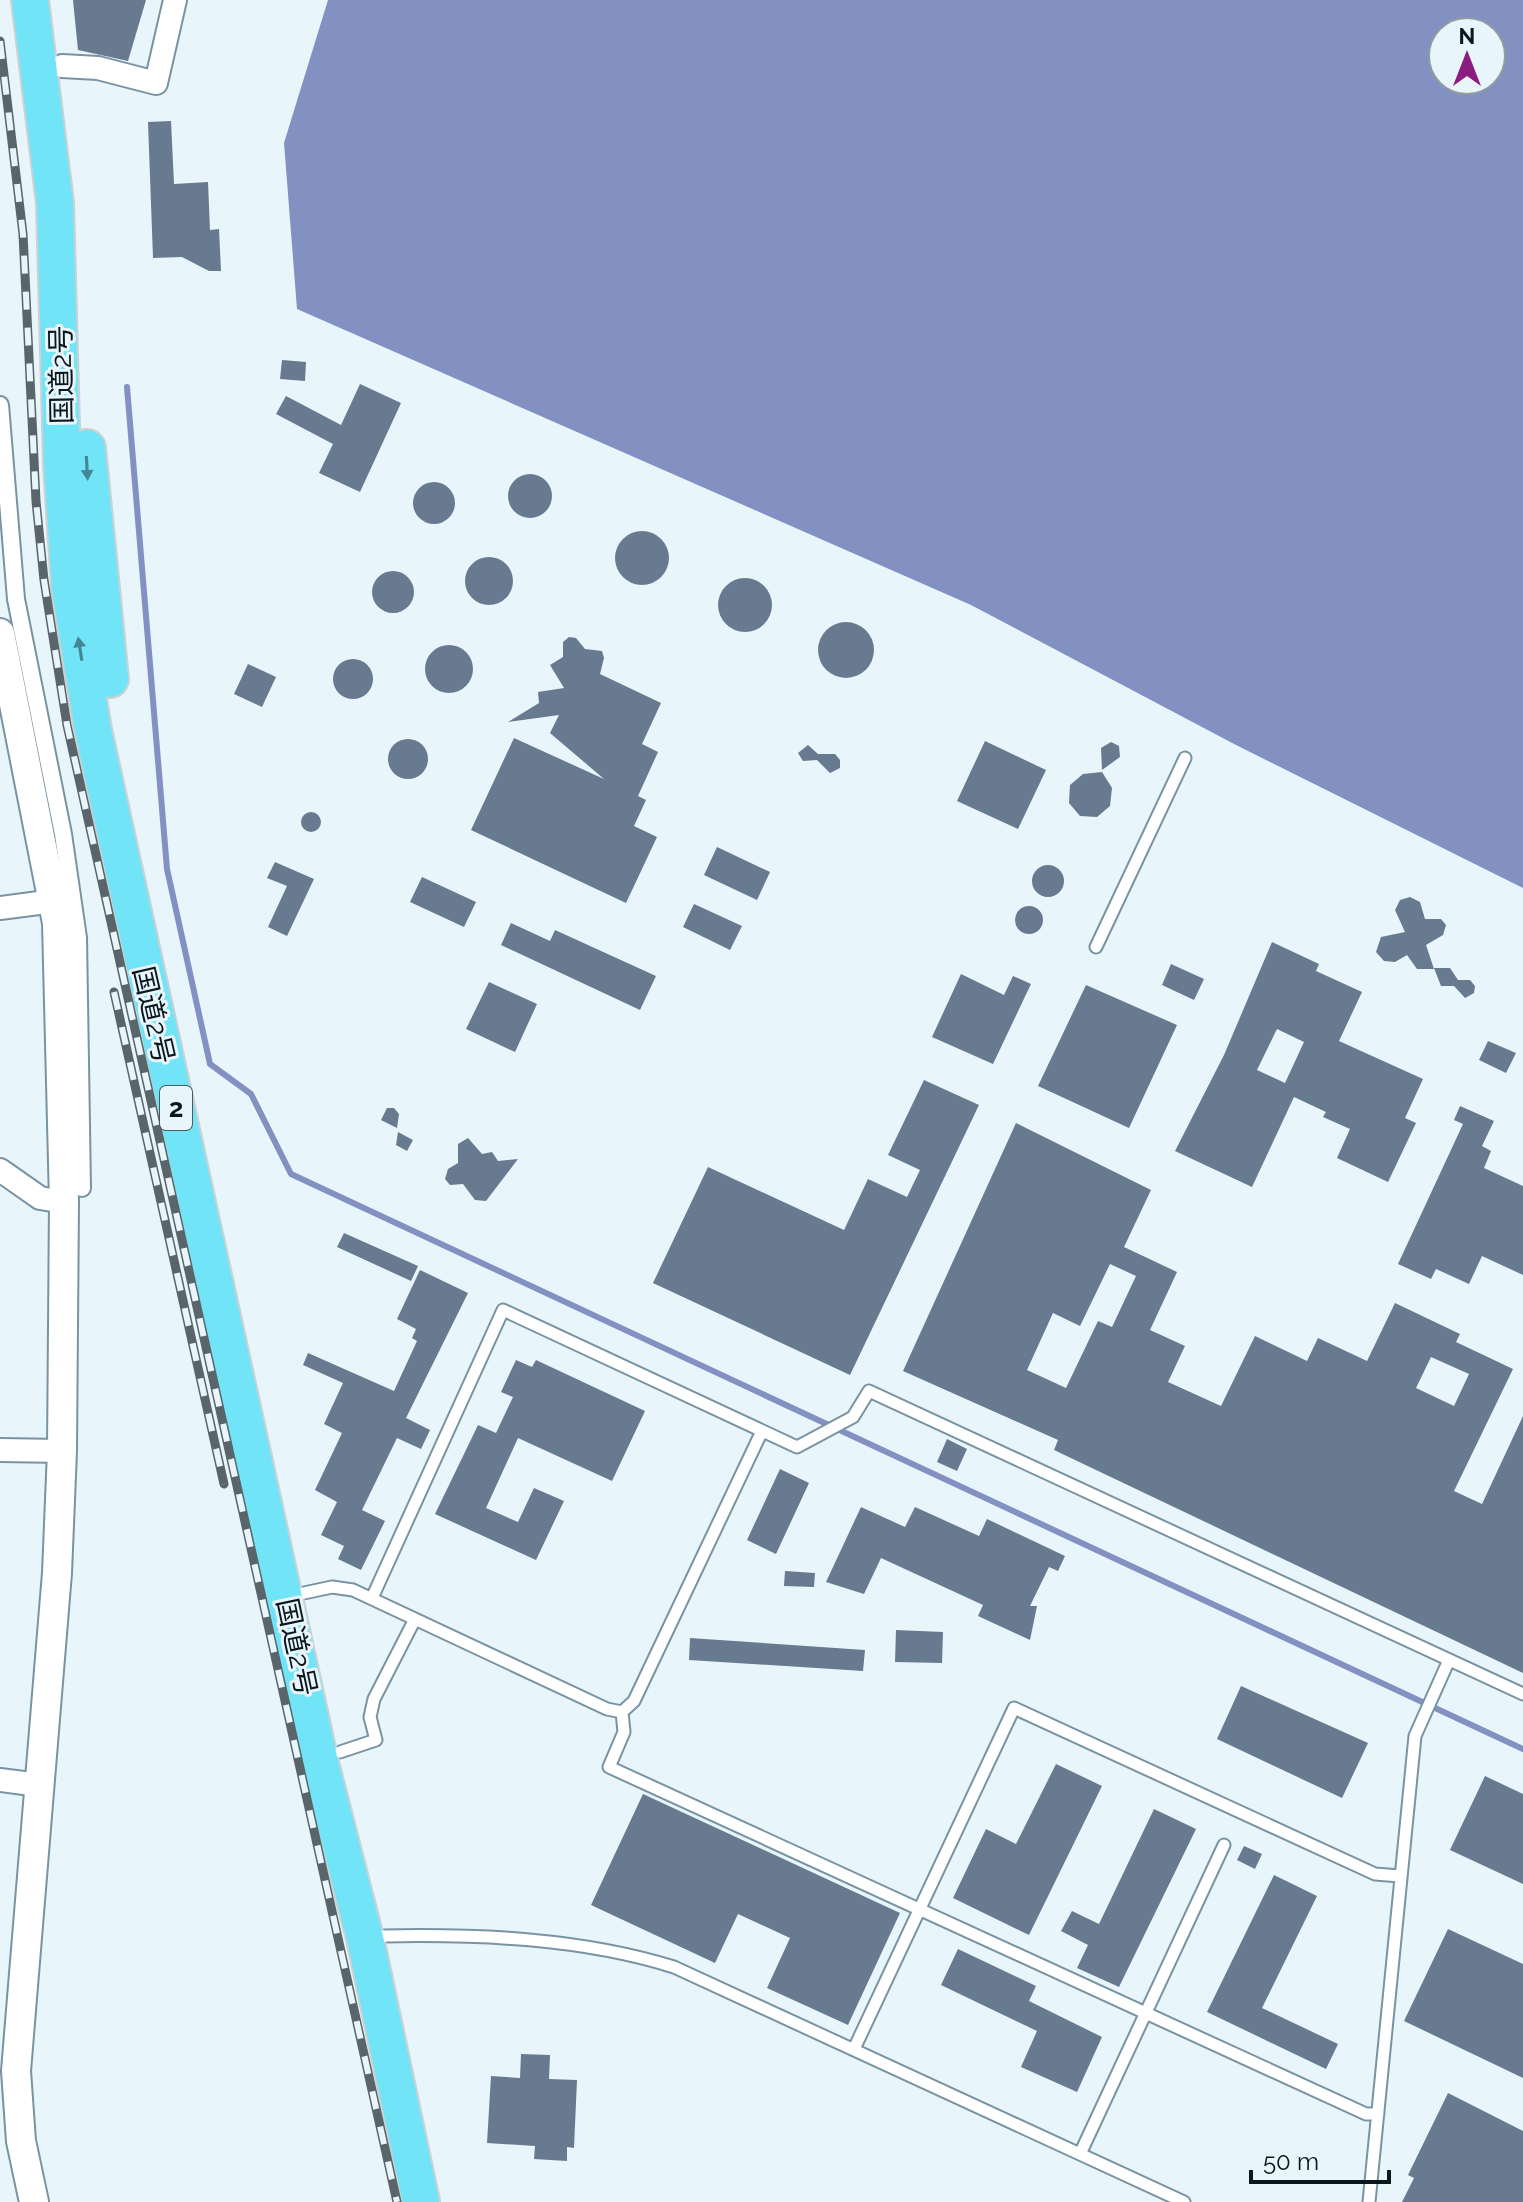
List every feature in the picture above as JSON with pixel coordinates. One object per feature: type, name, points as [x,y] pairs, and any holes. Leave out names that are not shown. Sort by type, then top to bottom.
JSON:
[{"type":"highway","name":"国道2号","points":[[30,0],[55,203],[62,464],[70,589],[106,797],[296,1594],[340,1752],[437,2202]]},
{"type":"highway","name":"国道2号","points":[[52,0],[73,143],[87,474],[127,805],[148,918],[296,1594],[321,1767],[365,1938],[421,2202]]},
{"type":"street","points":[[62,66],[98,68],[156,83],[175,0]]},
{"type":"street","points":[[0,405],[16,599],[63,834],[78,938],[73,1195],[57,1573],[16,2071],[21,2141],[34,2202]]},
{"type":"street","points":[[0,633],[4,685],[54,901],[73,1195]]},
{"type":"street","points":[[0,908],[54,901]]},
{"type":"street","points":[[0,1170],[40,1198],[73,1195]]},
{"type":"street","points":[[0,1450],[62,1451]]},
{"type":"street","points":[[0,1780],[39,1785]]},
{"type":"lane","points":[[1096,947],[1185,758]]},
{"type":"lane","points":[[372,1598],[503,1310],[797,1447],[853,1417],[869,1391],[1523,1694]]},
{"type":"lane","points":[[622,1712],[634,1701],[762,1431]]},
{"type":"lane","points":[[296,1594],[344,1587],[607,1709],[622,1712]]},
{"type":"lane","points":[[340,1752],[376,1740],[370,1717],[374,1699],[415,1619]]},
{"type":"lane","points":[[1369,2202],[1415,1736],[1449,1660]]},
{"type":"lane","points":[[854,2049],[1014,1708],[1375,1874],[1400,1876]]},
{"type":"lane","points":[[622,1712],[624,1732],[609,1767],[1366,2114],[1378,2114]]},
{"type":"lane","points":[[1080,2154],[1224,1845]]},
{"type":"lane","points":[[382,1936],[522,1940],[639,1956],[674,1967],[1184,2202]]},
{"type":"water","points":[[328,0],[1523,0],[1523,888],[1236,745],[971,605],[297,309],[284,143]]},
{"type":"building","points":[[73,0],[146,0],[128,61],[78,50]]},
{"type":"building","points":[[171,121],[174,184],[208,182],[210,230],[219,229],[221,271],[209,271],[182,257],[153,258],[148,122]]},
{"type":"building","points":[[282,360],[306,362],[305,381],[280,379]]},
{"type":"building","points":[[360,384],[401,403],[360,492],[319,473],[333,444],[276,414],[286,396],[341,425]]},
{"type":"building","points":[[530,474],[546,480],[552,496],[546,512],[530,518],[514,512],[508,496],[514,480]]},
{"type":"building","points":[[434,482],[449,488],[455,503],[449,518],[434,524],[419,518],[413,503],[419,488]]},
{"type":"building","points":[[642,531],[661,539],[669,558],[661,577],[642,585],[623,577],[615,558],[623,539]]},
{"type":"building","points":[[489,557],[506,564],[513,581],[506,598],[489,605],[472,598],[465,581],[472,564]]},
{"type":"building","points":[[393,571],[408,577],[414,592],[408,607],[393,613],[378,607],[372,592],[378,577]]},
{"type":"building","points":[[745,578],[764,586],[772,605],[764,624],[745,632],[726,624],[718,605],[726,586]]},
{"type":"building","points":[[846,622],[866,630],[874,650],[866,670],[846,678],[826,670],[818,650],[826,630]]},
{"type":"building","points":[[569,637],[576,638],[585,649],[602,651],[604,658],[600,674],[661,703],[642,744],[658,752],[638,796],[646,800],[634,826],[657,837],[626,903],[471,830],[514,738],[604,779],[550,733],[559,715],[508,722],[539,703],[538,692],[564,688],[550,665],[563,657],[563,642]]},
{"type":"building","points":[[449,645],[466,652],[473,669],[466,686],[449,693],[432,686],[425,669],[432,652]]},
{"type":"building","points":[[353,659],[367,665],[373,679],[367,693],[353,699],[339,693],[333,679],[339,665]]},
{"type":"building","points":[[248,664],[276,677],[262,707],[234,694]]},
{"type":"building","points":[[408,739],[422,745],[428,759],[422,773],[408,779],[394,773],[388,759],[394,745]]},
{"type":"building","points":[[985,741],[1046,770],[1018,829],[957,801]]},
{"type":"building","points":[[1111,742],[1119,746],[1120,757],[1102,770],[1101,748]]},
{"type":"building","points":[[808,745],[818,754],[835,754],[840,760],[840,768],[830,773],[817,760],[803,761],[798,753]]},
{"type":"building","points":[[1102,772],[1112,788],[1110,806],[1097,817],[1080,816],[1069,803],[1070,785],[1083,774]]},
{"type":"building","points":[[307,812],[315,812],[321,822],[315,832],[307,832],[301,826],[301,818]]},
{"type":"building","points":[[717,847],[770,872],[757,900],[704,875]]},
{"type":"building","points":[[275,862],[314,879],[287,936],[268,927],[287,886],[267,878]]},
{"type":"building","points":[[1048,865],[1059,870],[1064,881],[1059,892],[1048,897],[1037,892],[1032,881],[1037,870]]},
{"type":"building","points":[[422,877],[476,902],[464,927],[410,902]]},
{"type":"building","points":[[1410,897],[1420,902],[1425,919],[1441,919],[1446,925],[1443,935],[1426,945],[1434,969],[1417,969],[1407,955],[1395,962],[1384,961],[1376,952],[1381,937],[1405,932],[1395,910],[1400,900]]},
{"type":"building","points":[[694,904],[742,926],[730,950],[683,927]]},
{"type":"building","points":[[1029,906],[1039,910],[1043,920],[1039,930],[1029,934],[1019,930],[1015,920],[1019,910]]},
{"type":"building","points":[[511,923],[550,941],[555,930],[656,976],[640,1010],[501,945]]},
{"type":"building","points":[[1272,942],[1319,964],[1316,971],[1362,992],[1339,1041],[1423,1079],[1405,1118],[1416,1123],[1388,1182],[1337,1158],[1350,1129],[1323,1117],[1326,1112],[1294,1097],[1252,1187],[1175,1151],[1224,1055]],"holes":[[[1277,1029],[1304,1042],[1285,1083],[1257,1070]]]},
{"type":"building","points":[[1171,964],[1204,979],[1194,1000],[1162,985]]},
{"type":"building","points":[[1434,968],[1450,968],[1458,980],[1470,980],[1475,986],[1474,993],[1465,998],[1454,986],[1441,986]]},
{"type":"building","points":[[961,974],[1004,995],[1013,976],[1031,984],[993,1064],[932,1037]]},
{"type":"building","points":[[489,982],[537,1004],[515,1052],[466,1029]]},
{"type":"building","points":[[1086,985],[1177,1025],[1129,1128],[1038,1086]]},
{"type":"building","points":[[1488,1041],[1516,1053],[1506,1073],[1479,1060]]},
{"type":"building","points":[[924,1080],[979,1105],[850,1375],[653,1283],[708,1167],[844,1230],[868,1179],[907,1197],[920,1170],[888,1155]]},
{"type":"building","points":[[1460,1106],[1494,1121],[1482,1146],[1491,1151],[1484,1168],[1523,1186],[1523,1275],[1482,1256],[1469,1284],[1436,1269],[1431,1279],[1398,1264],[1463,1124],[1454,1120]]},
{"type":"building","points":[[387,1108],[394,1108],[399,1114],[397,1128],[381,1120]]},
{"type":"building","points":[[1016,1123],[1151,1190],[1124,1247],[1177,1272],[1150,1330],[1185,1346],[1168,1382],[1221,1406],[1255,1336],[1307,1361],[1318,1338],[1367,1361],[1395,1303],[1460,1334],[1456,1342],[1513,1369],[1454,1491],[1482,1504],[1523,1416],[1523,1673],[1054,1450],[1058,1440],[903,1371]],"holes":[[[1110,1264],[1136,1276],[1112,1327],[1098,1321],[1066,1388],[1027,1370],[1053,1313],[1080,1326]],[[1431,1357],[1469,1374],[1454,1406],[1416,1388]]]},
{"type":"building","points":[[398,1132],[413,1140],[407,1151],[396,1145]]},
{"type":"building","points":[[468,1138],[482,1154],[492,1152],[498,1161],[518,1159],[486,1201],[475,1200],[463,1184],[450,1185],[445,1179],[448,1169],[458,1163],[458,1144]]},
{"type":"building","points":[[344,1233],[418,1266],[411,1281],[337,1247]]},
{"type":"building","points":[[420,1270],[468,1293],[406,1418],[430,1430],[421,1449],[397,1438],[362,1510],[385,1521],[361,1570],[338,1559],[344,1546],[321,1535],[337,1502],[315,1490],[342,1433],[324,1424],[343,1383],[303,1365],[308,1353],[394,1391],[417,1341],[412,1338],[416,1329],[397,1319]]},
{"type":"building","points":[[516,1360],[532,1367],[536,1360],[645,1411],[612,1481],[518,1438],[486,1508],[518,1522],[534,1488],[564,1501],[536,1560],[435,1514],[478,1425],[496,1433],[513,1397],[501,1392]]},
{"type":"building","points":[[947,1439],[967,1449],[957,1471],[937,1462]]},
{"type":"building","points":[[780,1469],[809,1483],[776,1554],[747,1540]]},
{"type":"building","points":[[861,1507],[905,1527],[915,1507],[979,1536],[987,1519],[1065,1556],[1058,1571],[1049,1567],[1030,1606],[1037,1606],[1030,1640],[978,1616],[983,1605],[881,1558],[864,1594],[826,1582]]},
{"type":"building","points":[[785,1571],[815,1573],[814,1587],[784,1586]]},
{"type":"building","points":[[896,1630],[943,1632],[942,1663],[895,1662]]},
{"type":"building","points":[[690,1638],[865,1650],[863,1671],[689,1660]]},
{"type":"building","points":[[1241,1686],[1368,1743],[1342,1798],[1217,1739]]},
{"type":"building","points":[[1056,1764],[1102,1786],[1029,1935],[953,1898],[986,1829],[1016,1844]]},
{"type":"building","points":[[1485,1776],[1523,1794],[1523,1884],[1450,1850]]},
{"type":"building","points":[[643,1794],[900,1913],[848,2025],[767,1988],[790,1938],[738,1914],[715,1963],[591,1905]]},
{"type":"building","points":[[1154,1809],[1196,1829],[1119,1987],[1077,1968],[1088,1945],[1061,1931],[1072,1911],[1099,1924]]},
{"type":"building","points":[[1244,1846],[1262,1854],[1255,1869],[1237,1860]]},
{"type":"building","points":[[1274,1875],[1317,1896],[1262,2008],[1338,2044],[1326,2069],[1207,2012]]},
{"type":"building","points":[[1448,1929],[1523,1964],[1523,2078],[1404,2021]]},
{"type":"building","points":[[958,1949],[1036,1986],[1029,2001],[1102,2037],[1077,2092],[1021,2067],[1037,2031],[941,1985]]},
{"type":"building","points":[[521,2054],[550,2055],[549,2079],[577,2080],[574,2148],[567,2147],[567,2161],[534,2159],[535,2146],[487,2143],[491,2076],[520,2078]]},
{"type":"building","points":[[1448,2093],[1523,2131],[1523,2202],[1402,2202],[1414,2178],[1408,2175]]},
{"type":"waterway","points":[[127,387],[167,869],[210,1064],[251,1094],[291,1174],[1523,1749]]},
{"type":"railway","points":[[0,41],[23,234],[36,501],[44,580],[67,725],[397,2202]]},
{"type":"railway","points":[[114,992],[224,1484]]}]
